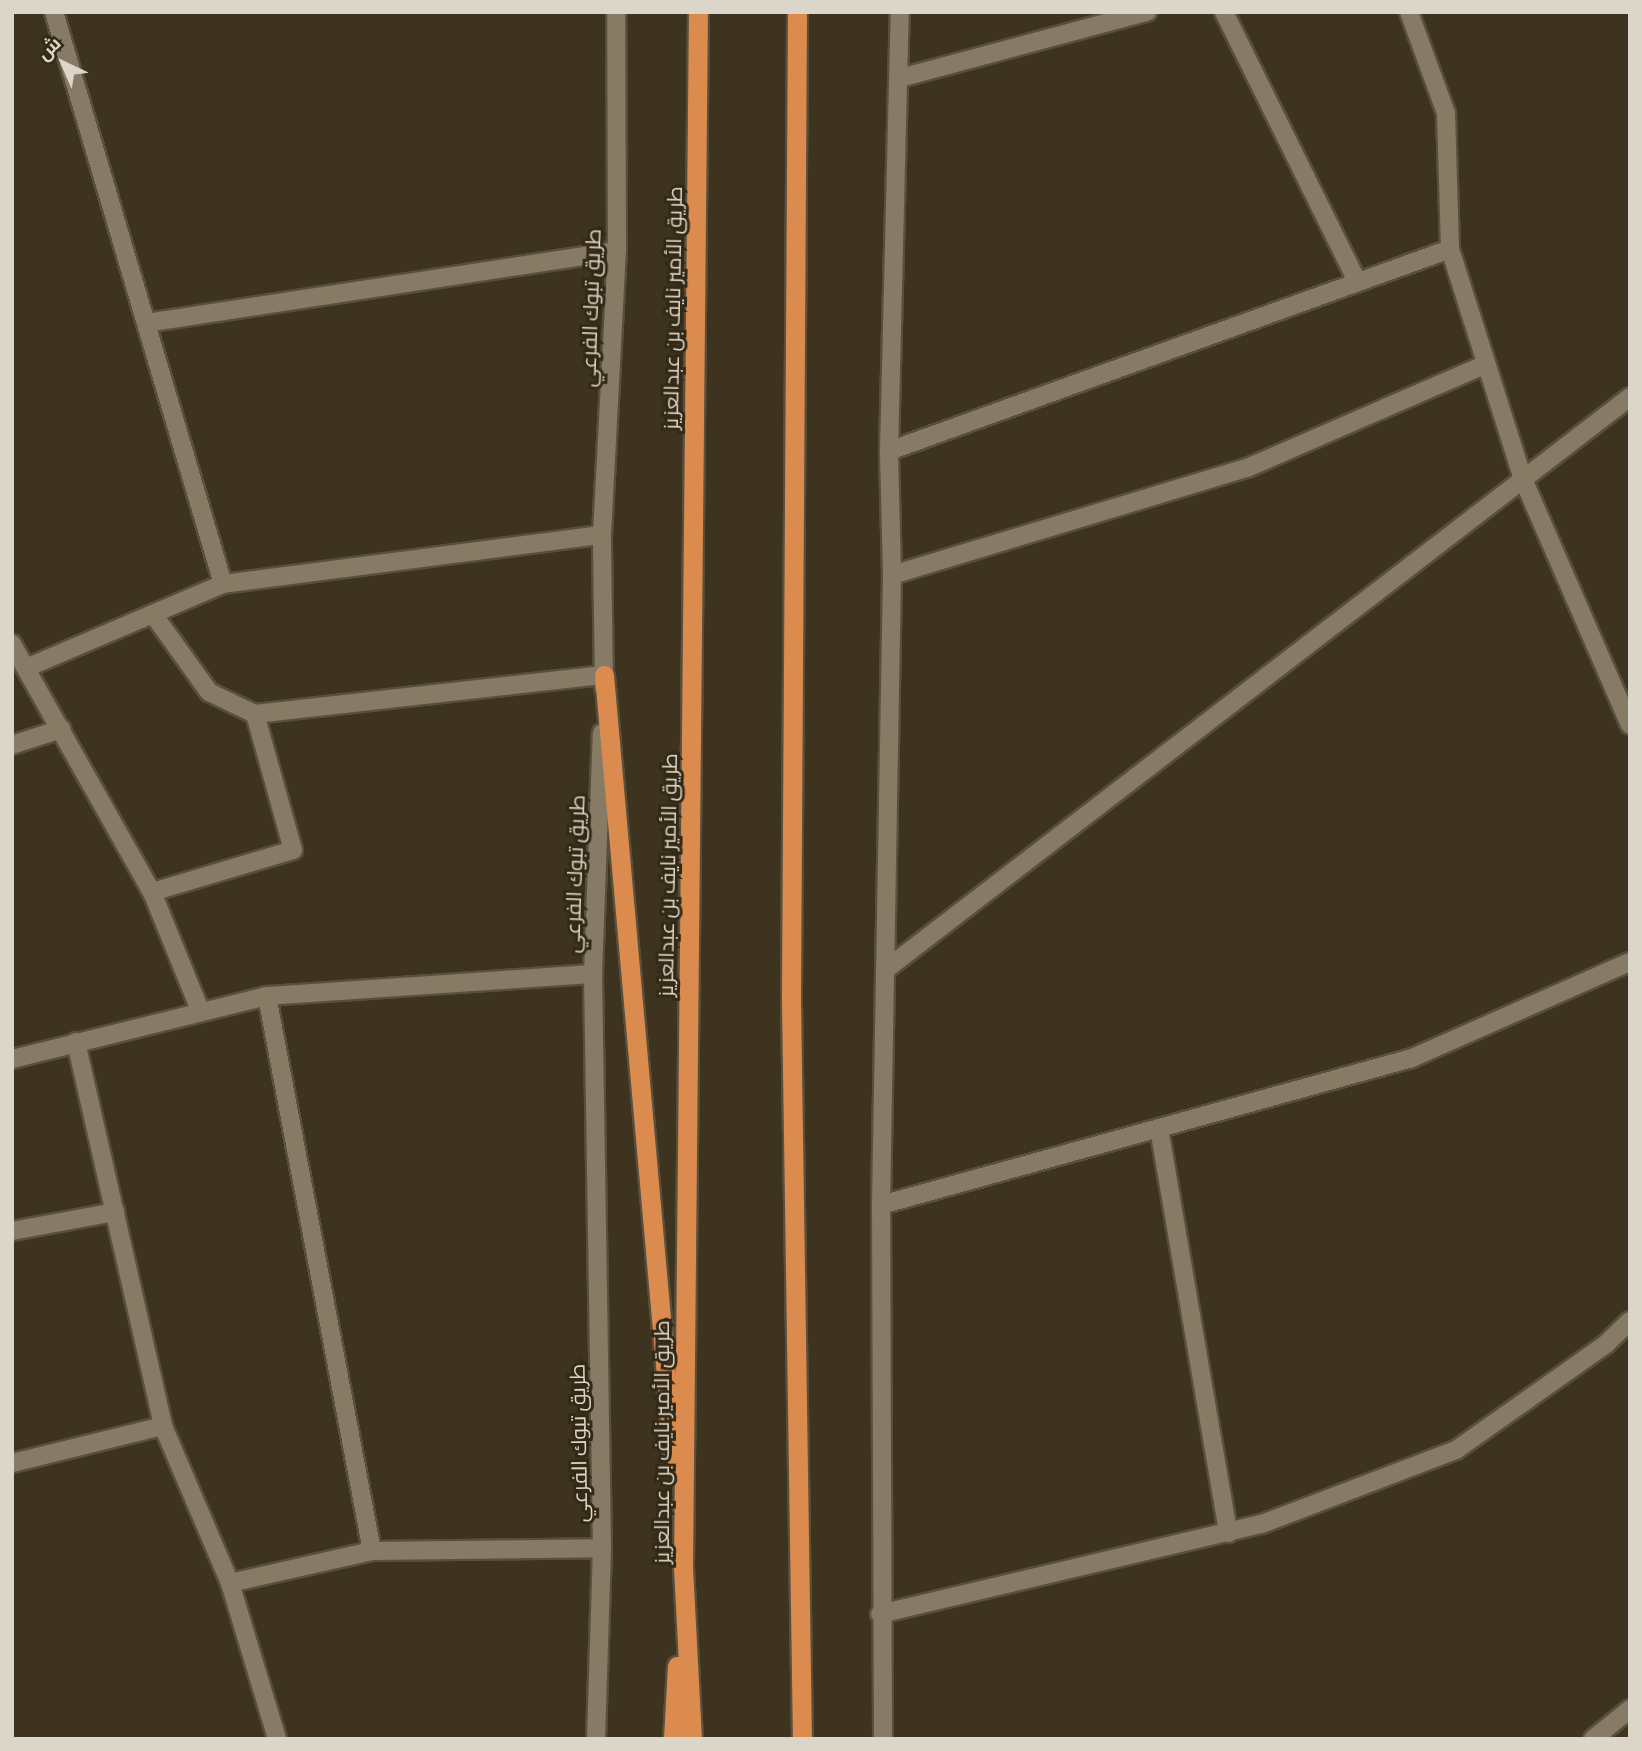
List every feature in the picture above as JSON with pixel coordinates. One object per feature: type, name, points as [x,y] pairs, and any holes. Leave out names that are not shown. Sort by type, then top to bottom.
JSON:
[{"type":"highway","name":"طريق الأمير نايف بن عبدالعزيز","points":[[692,1739],[683,1570],[698,12]]},
{"type":"highway","points":[[797,12],[791,1001],[802,1739]]},
{"type":"highway","points":[[604,675],[683,1570],[673,1739]]},
{"type":"street","points":[[54,12],[223,584]]},
{"type":"street","name":"طريق تبوك الفرعي","points":[[592,1738],[602,1548],[593,974],[604,675],[601,535],[617,251],[616,12]]},
{"type":"street","points":[[883,1739],[880,1614],[881,1205],[892,575],[889,451],[900,12]]},
{"type":"street","points":[[900,79],[1147,12]]},
{"type":"street","points":[[1224,12],[1357,281]]},
{"type":"street","points":[[1409,12],[1446,113],[1450,250],[1523,479],[1630,725]]},
{"type":"street","points":[[889,451],[1357,281],[1450,250]]},
{"type":"street","points":[[146,323],[617,251]]},
{"type":"street","points":[[892,575],[1247,468],[1486,364]]},
{"type":"street","points":[[885,970],[1630,397]]},
{"type":"street","points":[[26,667],[223,584],[601,535]]},
{"type":"street","points":[[153,614],[209,692],[255,715],[604,675]]},
{"type":"street","points":[[12,644],[152,892],[201,1010]]},
{"type":"street","points":[[152,892],[293,850],[255,715]]},
{"type":"street","points":[[12,745],[61,729]]},
{"type":"street","points":[[881,1205],[1412,1058],[1630,962]]},
{"type":"street","points":[[12,1059],[201,1010],[267,996],[593,974]]},
{"type":"street","points":[[267,996],[372,1551]]},
{"type":"street","points":[[76,1042],[163,1426],[230,1583],[277,1739]]},
{"type":"street","points":[[1159,1128],[1228,1533]]},
{"type":"street","points":[[12,1231],[115,1212]]},
{"type":"street","points":[[880,1614],[1262,1524],[1456,1450],[1606,1344],[1630,1321]]},
{"type":"street","points":[[12,1463],[163,1426]]},
{"type":"street","points":[[230,1583],[372,1551],[602,1548]]},
{"type":"street","points":[[1593,1739],[1630,1709]]}]
